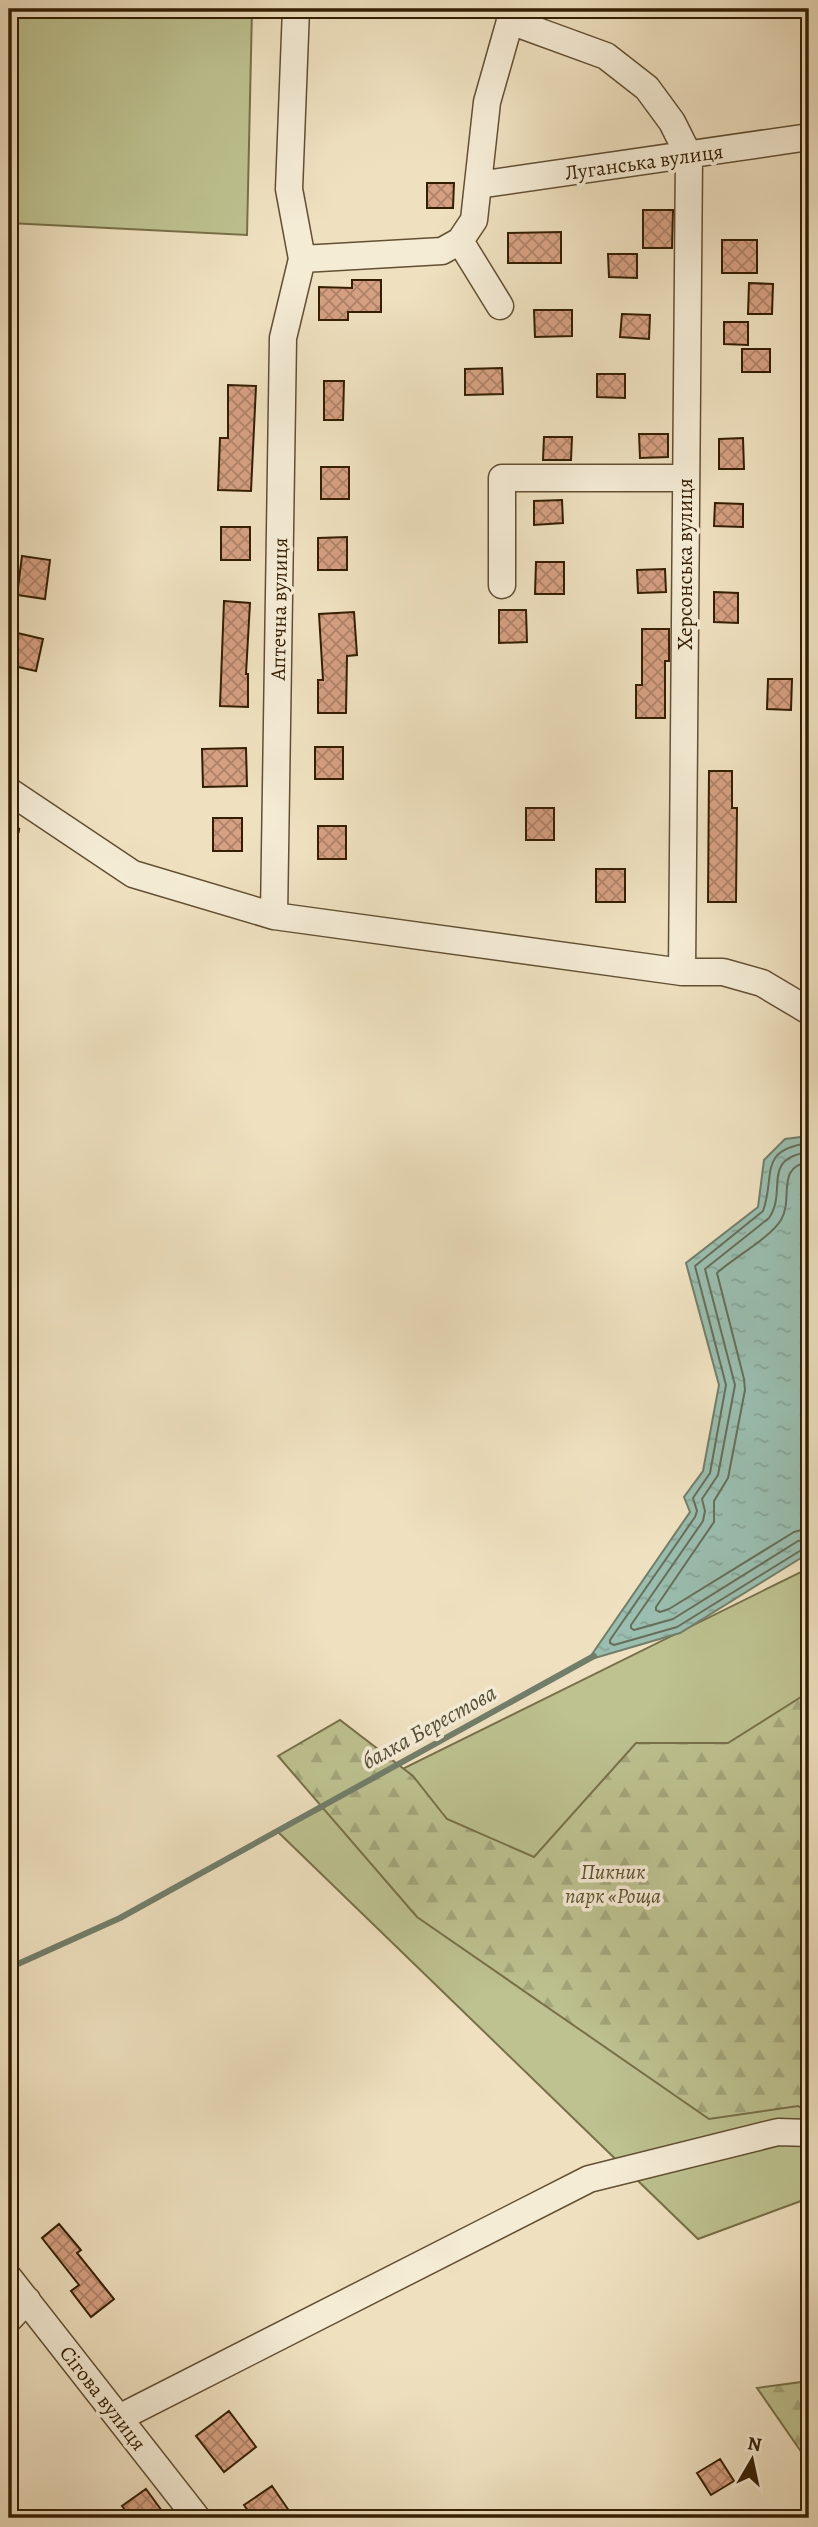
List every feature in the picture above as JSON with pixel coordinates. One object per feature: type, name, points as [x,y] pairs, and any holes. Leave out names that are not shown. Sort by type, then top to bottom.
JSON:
[{"type":"street","name":"Аптечна вулиця","points":[[274,916],[284,338],[302,259],[289,189],[296,9]]},
{"type":"street","points":[[302,259],[442,251],[460,241],[474,220],[486,102],[509,15],[606,56],[647,88],[672,122],[689,156]]},
{"type":"street","name":"Луганська вулиця","points":[[478,185],[809,137]]},
{"type":"street","name":"Херсонська вулиця","points":[[682,972],[689,156]]},
{"type":"street","points":[[460,241],[500,306]]},
{"type":"street","points":[[502,585],[502,478],[686,478]]},
{"type":"street","points":[[9,791],[133,874],[274,916],[682,972],[723,972],[762,983],[809,1011]]},
{"type":"street","points":[[118,2418],[589,2179],[778,2132],[809,2133]]},
{"type":"street","name":"Сігова вулиця","points":[[9,2278],[197,2518]]},
{"type":"street","points":[[9,2319],[27,2300]]},
{"type":"path","points":[[9,874],[17,828],[23,816],[34,806]]},
{"type":"green space","points":[[9,9],[252,9],[247,235],[9,223]]},
{"type":"green space","name":"Пикник парк «Роща","points":[[809,1568],[809,2198],[698,2239],[277,1831]]},
{"type":"green space","points":[[809,1692],[809,2112],[798,2106],[709,2119],[417,1917],[278,1756],[340,1720],[413,1776],[447,1819],[534,1857],[636,1743],[728,1743]]},
{"type":"green space","points":[[809,2381],[809,2463],[757,2388]]},
{"type":"water","points":[[809,1136],[809,1553],[680,1633],[588,1660],[690,1512],[684,1497],[703,1471],[719,1385],[686,1263],[758,1207],[764,1160],[785,1139]]},
{"type":"building","points":[[427,183],[454,183],[453,208],[427,208]]},
{"type":"building","points":[[643,210],[673,210],[672,248],[643,248]]},
{"type":"building","points":[[561,232],[561,263],[508,263],[508,233]]},
{"type":"building","points":[[722,240],[757,240],[757,273],[722,273]]},
{"type":"building","points":[[608,254],[637,254],[637,278],[609,277]]},
{"type":"building","points":[[352,280],[381,280],[381,312],[348,312],[348,320],[319,320],[319,287],[352,288]]},
{"type":"building","points":[[749,283],[773,284],[772,314],[748,314]]},
{"type":"building","points":[[534,310],[572,310],[572,336],[535,337]]},
{"type":"building","points":[[622,314],[650,315],[649,339],[620,337]]},
{"type":"building","points":[[724,322],[748,322],[748,345],[724,344]]},
{"type":"building","points":[[742,349],[770,349],[770,372],[742,372]]},
{"type":"building","points":[[502,368],[503,394],[465,395],[465,369]]},
{"type":"building","points":[[597,374],[625,374],[625,398],[597,397]]},
{"type":"building","points":[[324,381],[344,381],[343,420],[324,420]]},
{"type":"building","points":[[228,385],[256,386],[251,491],[218,490],[220,438],[228,438]]},
{"type":"building","points":[[639,434],[668,434],[668,457],[640,458]]},
{"type":"building","points":[[544,437],[572,437],[571,460],[543,460]]},
{"type":"building","points":[[743,438],[744,469],[719,469],[719,439]]},
{"type":"building","points":[[321,467],[349,467],[349,499],[321,499]]},
{"type":"building","points":[[562,500],[563,523],[534,525],[534,501]]},
{"type":"building","points":[[715,503],[743,504],[743,527],[714,526]]},
{"type":"building","points":[[221,527],[250,527],[250,560],[221,560]]},
{"type":"building","points":[[347,537],[347,570],[318,570],[318,538]]},
{"type":"building","points":[[22,556],[50,560],[45,599],[17,595]]},
{"type":"building","points":[[536,562],[564,562],[564,594],[535,594]]},
{"type":"building","points":[[665,569],[666,592],[638,593],[637,570]]},
{"type":"building","points":[[714,592],[738,593],[738,623],[714,622]]},
{"type":"building","points":[[224,601],[250,603],[246,674],[248,707],[220,706]]},
{"type":"building","points":[[499,610],[526,610],[527,642],[499,643]]},
{"type":"building","points":[[354,612],[357,655],[347,656],[346,713],[318,713],[318,680],[323,680],[319,614]]},
{"type":"building","points":[[642,629],[669,629],[669,661],[665,661],[665,718],[636,718],[636,685],[642,685]]},
{"type":"building","points":[[9,631],[43,639],[36,671],[9,665]]},
{"type":"building","points":[[768,679],[792,679],[791,710],[767,709]]},
{"type":"building","points":[[315,747],[343,747],[343,779],[315,779]]},
{"type":"building","points":[[246,748],[247,786],[203,787],[202,749]]},
{"type":"building","points":[[709,771],[732,771],[732,808],[737,808],[736,902],[708,902]]},
{"type":"building","points":[[526,808],[554,808],[554,840],[526,840]]},
{"type":"building","points":[[213,818],[242,818],[242,851],[213,851]]},
{"type":"building","points":[[318,826],[346,826],[346,859],[318,859]]},
{"type":"building","points":[[596,869],[625,869],[625,902],[596,902]]},
{"type":"building","points":[[59,2224],[81,2250],[77,2253],[114,2299],[91,2317],[71,2291],[79,2285],[42,2238]]},
{"type":"building","points":[[229,2411],[256,2447],[224,2472],[196,2436]]},
{"type":"building","points":[[720,2459],[734,2481],[711,2495],[697,2473]]},
{"type":"building","points":[[272,2486],[294,2518],[253,2518],[244,2505]]},
{"type":"building","points":[[146,2489],[162,2511],[152,2518],[131,2518],[122,2506]]},
{"type":"waterway","name":"балка Берестова","points":[[9,1968],[120,1918],[594,1656]]}]
